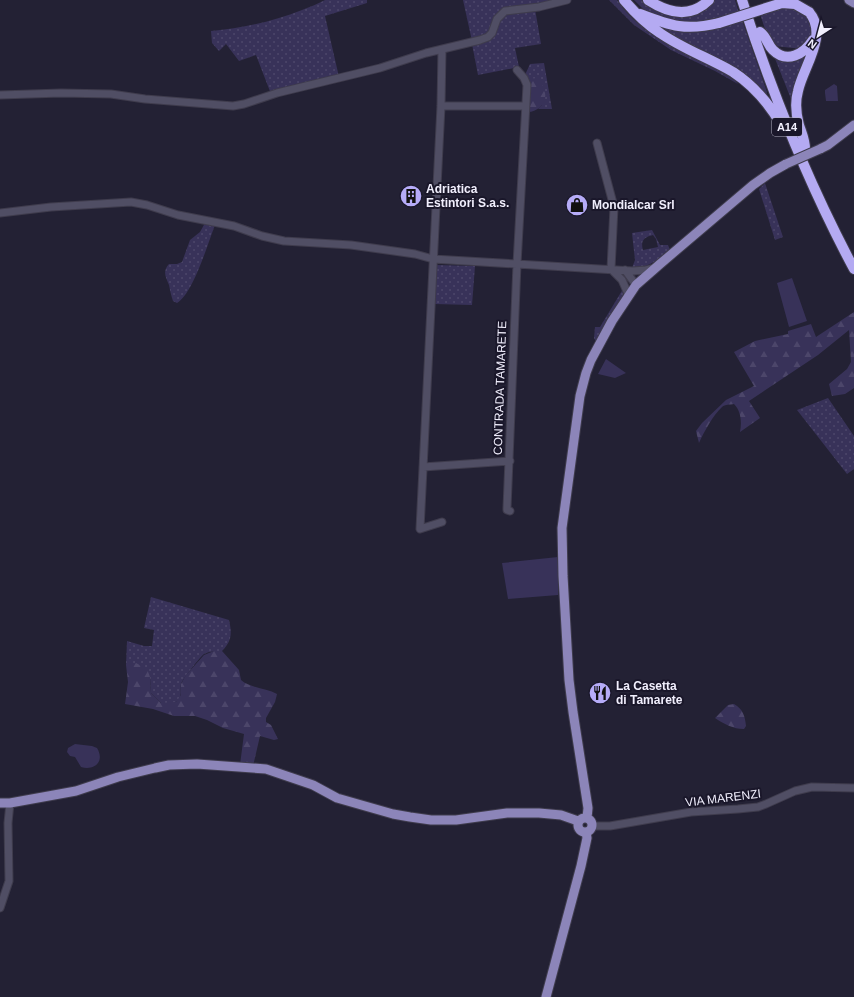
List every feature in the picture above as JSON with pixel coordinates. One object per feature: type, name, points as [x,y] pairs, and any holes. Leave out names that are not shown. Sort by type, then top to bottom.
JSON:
[{"type":"highway","points":[[624,0],[650,18],[666,24],[685,28],[696,28],[719,23],[782,3],[795,4],[809,12],[814,21],[816,43],[799,86],[796,100],[798,117],[806,144],[805,152]]},
{"type":"highway","points":[[648,0],[670,11],[683,12],[697,9],[708,0]]},
{"type":"highway","name":"A14","points":[[742,0],[782,112],[815,191],[854,270]]},
{"type":"highway","name":"A14","points":[[749,0],[784,100],[805,152],[854,255]]},
{"type":"highway","points":[[632,5],[642,20],[659,33],[734,73],[755,90],[768,105],[780,123],[808,186],[815,191]]},
{"type":"highway","points":[[760,32],[765,35],[768,43],[777,54],[787,56],[796,55],[805,50],[816,35]]},
{"type":"main road","points":[[849,0],[854,3]]},
{"type":"main road","points":[[546,997],[587,838],[586,824],[588,808],[569,680],[562,528],[579,404],[586,374],[591,360],[612,321],[636,285],[774,170],[828,145],[854,125]]},
{"type":"main road","points":[[0,803],[10,803],[76,791],[118,777],[169,765],[197,764],[266,769],[314,785],[337,798],[410,818],[456,820],[507,813],[539,813],[561,815],[586,824]]},
{"type":"street","points":[[0,95],[61,93],[111,94],[145,99],[234,106],[277,93],[380,68],[416,56],[488,37],[492,33],[497,19],[505,11],[539,7],[567,0]]},
{"type":"street","points":[[442,49],[441,106],[420,529],[442,522]]},
{"type":"street","name":"CONTRADA TAMARETE","points":[[510,511],[507,510],[507,508],[517,264],[527,85],[524,78],[517,70]]},
{"type":"street","points":[[441,106],[526,106]]},
{"type":"street","points":[[598,143],[614,207],[611,269],[622,280],[629,296]]},
{"type":"street","points":[[0,213],[52,206],[131,202],[147,205],[178,215],[234,226],[262,236],[284,241],[351,245],[415,254],[433,260],[625,270],[646,270],[656,267]]},
{"type":"street","points":[[625,270],[636,285]]},
{"type":"street","points":[[622,280],[636,285]]},
{"type":"street","points":[[423,466],[510,462]]},
{"type":"street","name":"VIA MARENZI","points":[[586,824],[610,826],[691,812],[758,807],[795,791],[812,787],[854,788]]},
{"type":"street","points":[[0,908],[9,881],[8,823],[10,803]]},
{"type":"green space","points":[[325,0],[367,0],[367,3],[325,16],[339,77],[271,94],[256,55],[239,61],[226,44],[219,51],[212,43],[211,31],[268,21],[291,14]]},
{"type":"green space","points":[[463,0],[551,1],[501,9],[489,34],[472,41]]},
{"type":"green space","points":[[609,0],[617,0],[627,13],[652,34],[666,43],[725,73],[733,78],[738,84],[671,50],[634,25]]},
{"type":"green space","points":[[634,0],[642,0],[662,11],[711,4],[714,0],[735,0],[739,13],[688,25],[653,15],[643,9]]},
{"type":"green space","points":[[784,8],[793,8],[805,15],[810,22],[811,35],[803,49],[774,46],[769,41],[760,14]]},
{"type":"green space","points":[[535,9],[541,44],[515,48],[519,67],[478,75],[472,44],[483,41],[501,15]]},
{"type":"green space","points":[[742,20],[767,92],[766,95],[683,44],[655,24]]},
{"type":"green space","points":[[806,54],[792,99],[791,99],[774,56]]},
{"type":"green space","points":[[544,63],[552,109],[538,109],[542,105],[525,75],[530,64]]},
{"type":"green space","points":[[539,78],[545,91],[544,101],[541,107],[535,111],[528,112],[527,79]]},
{"type":"green space","points":[[834,84],[837,86],[838,101],[826,101],[825,90]]},
{"type":"green space","points":[[765,183],[783,237],[775,240],[759,189]]},
{"type":"green space","points":[[205,223],[215,225],[189,290],[177,303],[173,301],[165,272],[169,264],[177,264],[182,262],[190,240],[200,232]]},
{"type":"green space","points":[[652,230],[660,245],[668,245],[670,250],[648,265],[632,268],[635,260],[632,233]],"holes":[[[653,235],[656,239],[658,247],[643,250],[642,244],[646,238]]]},
{"type":"green space","points":[[435,265],[475,266],[472,305],[434,304]]},
{"type":"green space","points":[[792,278],[807,321],[789,327],[777,283]]},
{"type":"green space","points":[[623,289],[624,296],[596,342],[594,338],[595,327],[600,327]]},
{"type":"green space","points":[[854,312],[854,388],[845,394],[832,396],[829,384],[847,369],[851,362],[849,330],[818,355],[749,401],[760,418],[740,432],[740,413],[734,404],[725,405],[712,419],[699,443],[696,431],[702,423],[726,400],[754,386],[734,352],[755,341],[788,334],[788,331],[811,324],[816,337]]},
{"type":"green space","points":[[606,359],[626,373],[615,378],[598,374]]},
{"type":"green space","points":[[828,398],[854,436],[854,469],[847,474],[797,410]]},
{"type":"green space","points":[[558,557],[558,595],[508,599],[502,563]]},
{"type":"green space","points":[[151,597],[229,620],[231,629],[228,644],[222,651],[208,652],[204,654],[191,669],[181,684],[180,696],[178,700],[174,703],[161,703],[151,693],[150,677],[126,665],[127,641],[144,646],[152,646],[154,630],[144,628]]},
{"type":"green space","points":[[214,651],[222,651],[239,670],[241,680],[245,683],[277,694],[275,702],[266,718],[266,722],[271,725],[278,739],[274,740],[260,736],[253,766],[240,765],[244,734],[223,728],[195,716],[174,716],[153,709],[125,704],[128,682],[126,665],[136,663],[147,669],[150,677],[151,693],[161,703],[176,702],[181,695],[181,684],[186,675],[204,655]]},
{"type":"green space","points":[[734,704],[740,708],[744,716],[746,726],[744,729],[729,726],[715,718],[728,705]]},
{"type":"green space","points":[[75,744],[97,748],[100,757],[97,764],[91,768],[81,767],[75,757],[70,756],[67,752],[68,748]]},
{"type":"place","name":"Adriatica Estintori S.a.s.","points":[[411,196]]},
{"type":"place","name":"Mondialcar Srl","points":[[577,205]]},
{"type":"place","name":"La Casetta di Tamarete","points":[[600,693]]}]
